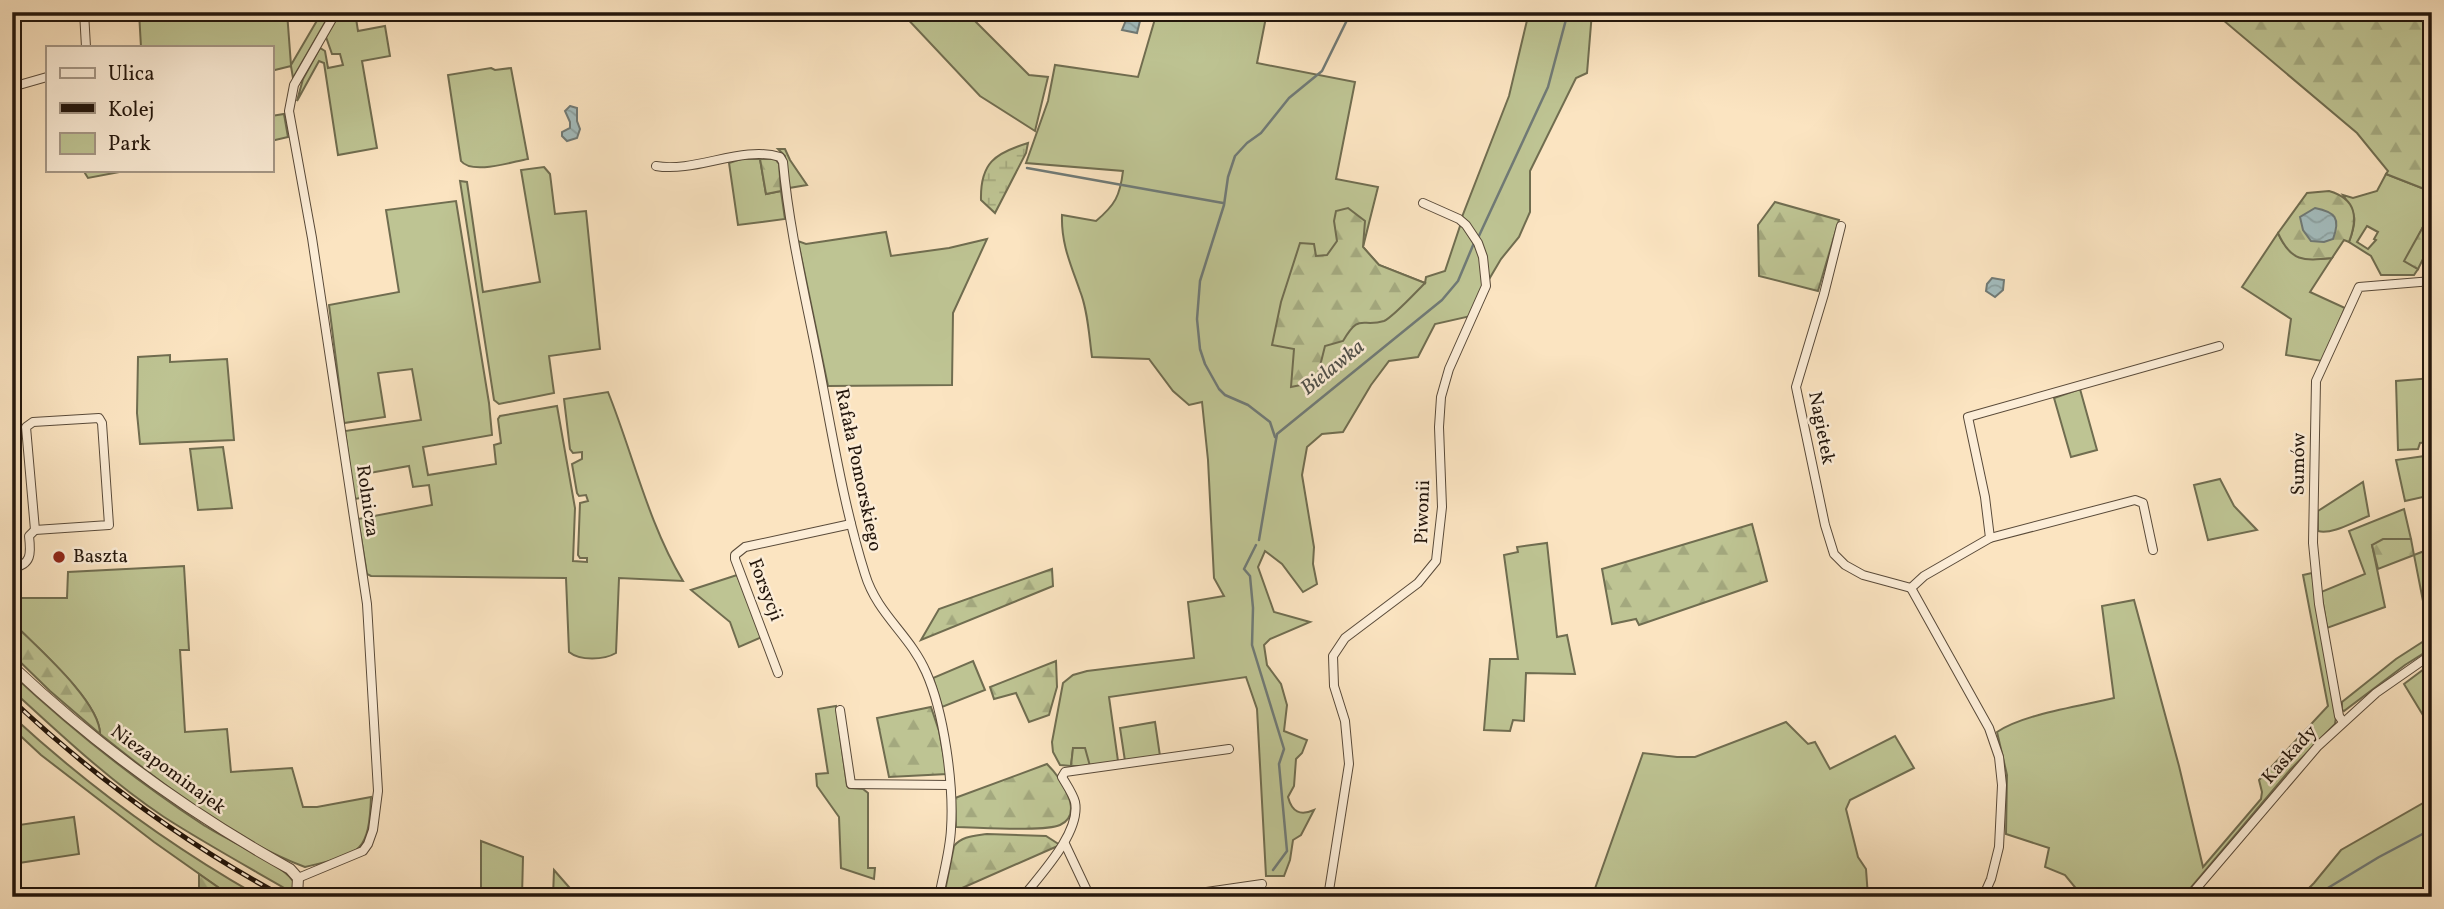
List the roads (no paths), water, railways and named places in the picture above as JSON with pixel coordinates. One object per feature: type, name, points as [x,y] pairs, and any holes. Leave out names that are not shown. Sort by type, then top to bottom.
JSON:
[{"type":"street","points":[[84,12],[86,46]]},
{"type":"street","name":"Rolnicza","points":[[298,878],[362,851],[373,830],[378,791],[366,604],[312,238],[289,111],[294,85],[336,12]]},
{"type":"street","points":[[12,87],[46,77]]},
{"type":"street","name":"Rafała Pomorskiego","points":[[656,166],[715,162],[744,156],[780,157],[790,222],[851,524],[865,574],[875,599],[912,648],[926,673],[943,736],[950,785],[951,832],[939,897]]},
{"type":"street","name":"Piwonii","points":[[1328,897],[1349,764],[1345,721],[1334,686],[1333,656],[1345,638],[1418,583],[1436,561],[1442,507],[1439,427],[1441,397],[1449,369],[1486,286],[1483,257],[1478,243],[1466,225],[1459,219],[1423,203]]},
{"type":"street","name":"Nagietek","points":[[1841,226],[1797,387],[1825,526],[1834,554],[1845,565],[1863,575],[1911,588]]},
{"type":"street","name":"Sumów","points":[[2343,722],[2339,716],[2319,604],[2313,543],[2316,381],[2359,286],[2432,281]]},
{"type":"street","points":[[1990,538],[1983,484],[1968,417],[2219,346]]},
{"type":"street","points":[[12,568],[27,563],[31,556],[29,536],[35,530],[109,524],[102,423],[99,418],[33,422],[26,427],[35,530]]},
{"type":"street","points":[[1983,897],[1991,880],[1999,847],[2002,785],[1998,757],[1989,728],[1911,588],[1924,576],[1990,538],[2136,500],[2143,503],[2153,550]]},
{"type":"street","name":"Forsycji","points":[[778,673],[735,555],[744,547],[851,524]]},
{"type":"street","name":"Kaskady","points":[[2189,897],[2294,773],[2343,722],[2376,693],[2432,654]]},
{"type":"street","name":"Niezapominajek","points":[[12,666],[50,702],[161,790],[206,821],[290,869],[298,878]]},
{"type":"street","points":[[840,710],[851,784],[950,785]]},
{"type":"street","points":[[1023,897],[1065,844],[1074,817],[1075,802],[1062,777],[1065,772],[1229,750]]},
{"type":"street","points":[[1065,844],[1090,897]]},
{"type":"street","points":[[297,897],[298,878]]},
{"type":"street","points":[[1172,897],[1262,884]]},
{"type":"water","points":[[1135,16],[1141,17],[1137,33],[1122,30],[1126,20],[1132,21]]},
{"type":"water","points":[[570,106],[577,108],[580,129],[577,138],[567,141],[562,132],[570,128],[565,111]]},
{"type":"water","points":[[2315,208],[2334,217],[2336,226],[2333,239],[2324,242],[2311,241],[2303,230],[2300,217]]},
{"type":"water","points":[[1992,278],[2004,280],[2003,290],[1995,297],[1986,291]]},
{"type":"waterway","points":[[1275,437],[1270,422],[1248,405],[1225,395],[1219,389],[1205,364],[1200,349],[1197,319],[1200,281],[1224,205],[1228,177],[1235,156],[1261,133],[1289,98],[1322,71],[1351,12]]},
{"type":"waterway","name":"Bielawka","points":[[1478,238],[1548,87],[1568,12]]},
{"type":"waterway","points":[[1027,168],[1223,203]]},
{"type":"waterway","name":"Bielawka","points":[[1259,540],[1277,434],[1442,300],[1458,281],[1474,243]]},
{"type":"waterway","name":"Bielawka","points":[[1256,545],[1244,569],[1250,576],[1252,645],[1284,749],[1279,764],[1287,851],[1273,870]]},
{"type":"waterway","points":[[2313,897],[2432,829]]},
{"type":"railway","points":[[12,700],[75,755],[142,807],[212,855],[284,897]]},
{"type":"place","name":"Baszta","points":[[59,557]]}]
